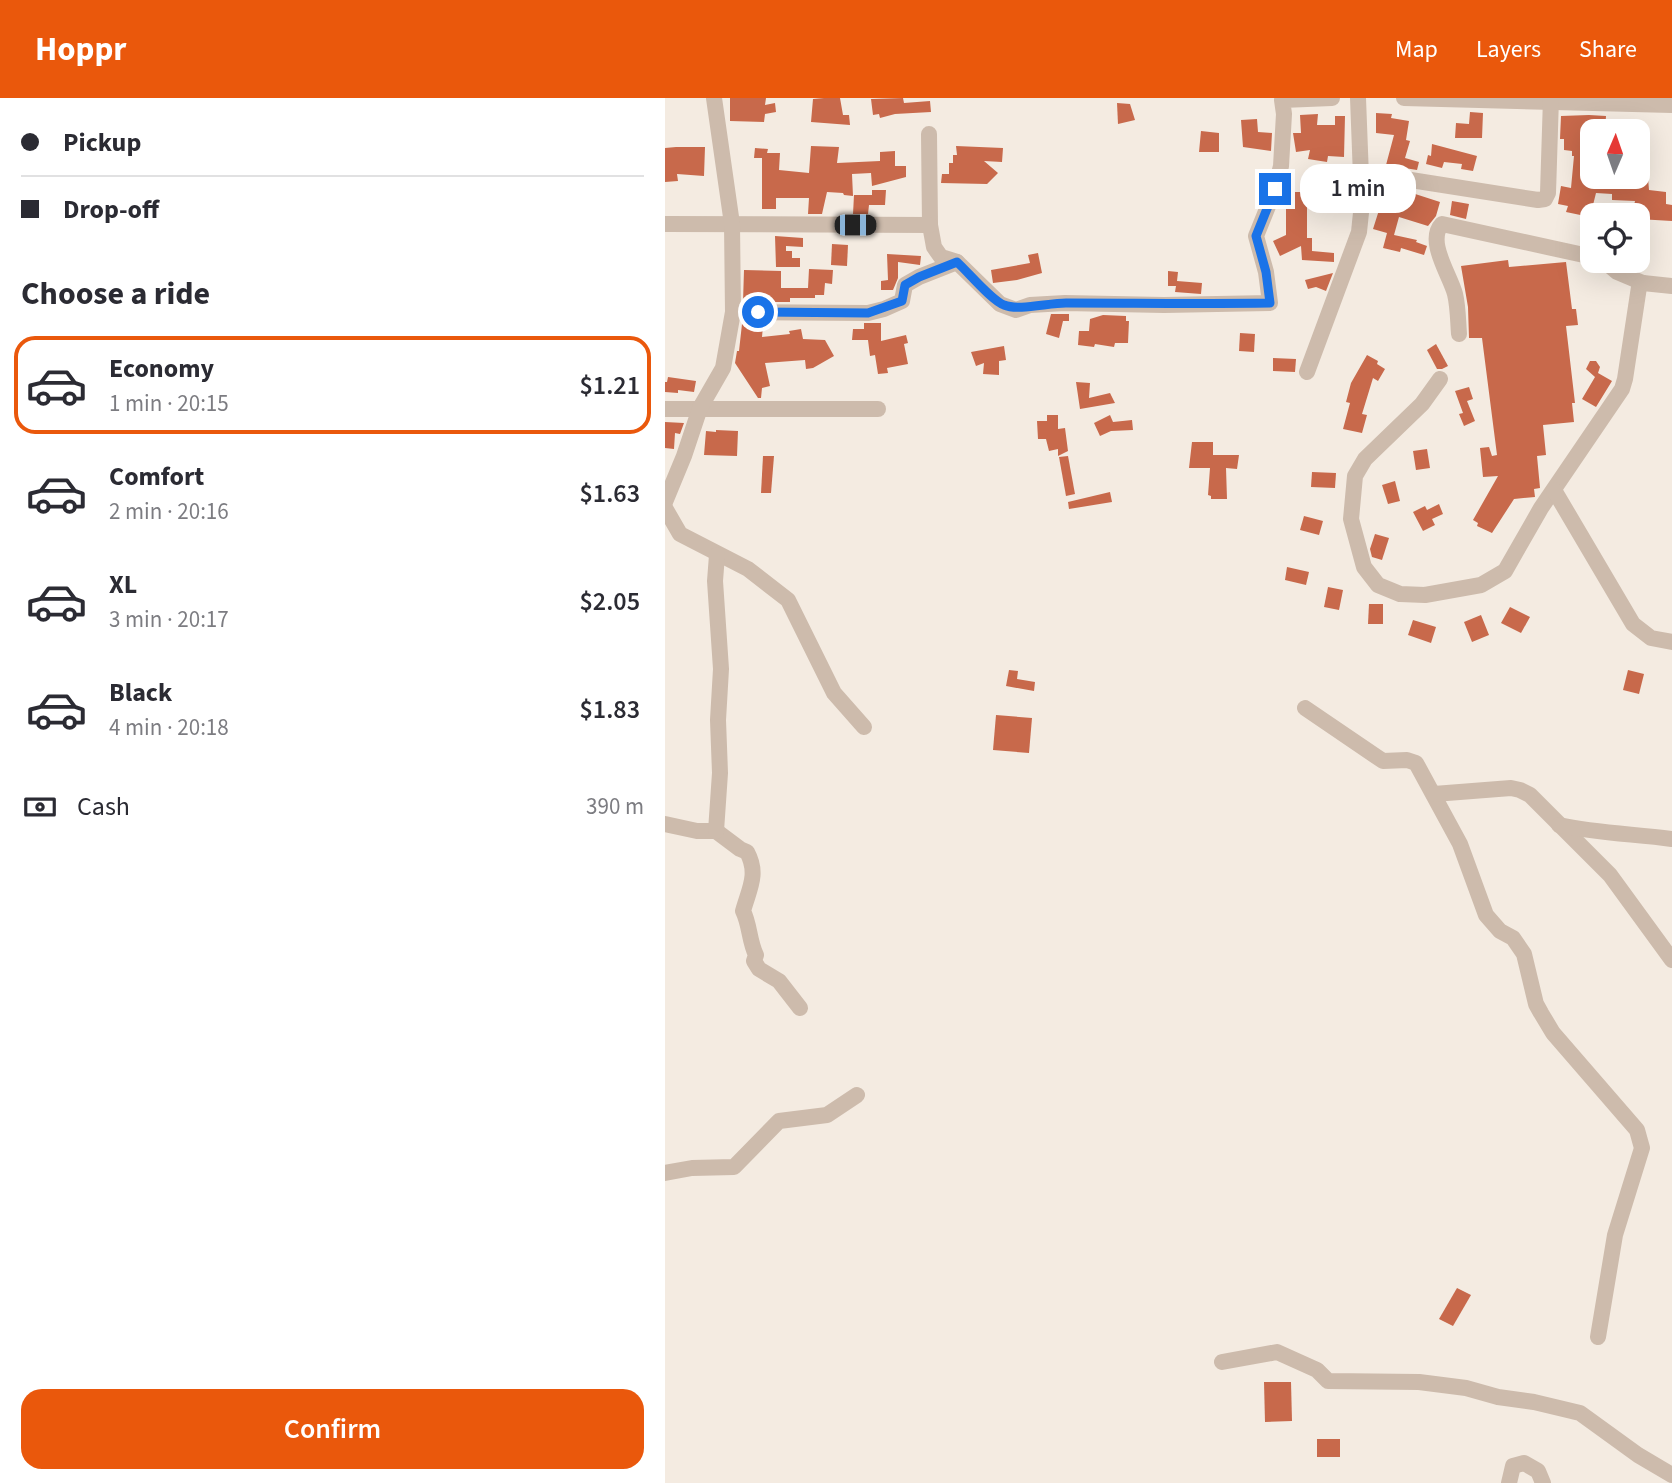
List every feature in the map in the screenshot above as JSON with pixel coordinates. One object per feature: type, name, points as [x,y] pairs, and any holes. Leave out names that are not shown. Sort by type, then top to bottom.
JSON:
[{"type":"street","points":[[665,502],[700,408],[723,368],[733,312],[732,224],[714,98]]},
{"type":"street","points":[[929,134],[929,225],[934,247],[941,257],[957,262],[1000,304],[1016,310],[1030,305],[1065,303],[1270,303],[1266,272],[1256,236],[1281,166],[1284,114],[1276,99],[1332,98]]},
{"type":"street","points":[[1307,372],[1359,232],[1362,203],[1358,98]]},
{"type":"street","points":[[1403,98],[1672,105]]},
{"type":"street","points":[[1360,172],[1545,199],[1548,193],[1551,100]]},
{"type":"street","points":[[665,224],[929,225]]},
{"type":"street","points":[[1459,334],[1455,293],[1444,268],[1436,238],[1436,230],[1442,224],[1580,254]]},
{"type":"street","points":[[733,312],[868,313],[902,301],[905,285],[957,262]]},
{"type":"street","points":[[1619,273],[1643,283],[1672,286]]},
{"type":"street","points":[[1440,379],[1422,404],[1364,459],[1355,476],[1351,519],[1364,567],[1378,585],[1400,594],[1425,595],[1481,585],[1505,571],[1541,508],[1624,384],[1637,293],[1643,283]]},
{"type":"street","points":[[665,409],[878,409]]},
{"type":"street","points":[[1554,490],[1633,624],[1651,638],[1672,642]]},
{"type":"street","points":[[665,508],[680,534],[748,569],[788,600],[834,693],[864,727]]},
{"type":"street","points":[[716,831],[721,669],[715,581],[717,555]]},
{"type":"street","points":[[1305,708],[1383,761],[1407,760],[1416,763],[1461,845],[1486,915],[1500,931],[1513,938],[1524,954],[1536,1004],[1553,1033],[1637,1130],[1642,1147],[1615,1235],[1598,1336]]},
{"type":"street","points":[[1434,794],[1494,789],[1520,790],[1530,796],[1610,875],[1672,960]]},
{"type":"street","points":[[665,824],[697,831],[716,831],[747,852],[752,860],[752,888],[743,911],[747,918],[751,947],[756,955],[754,961],[759,969],[779,981],[800,1008]]},
{"type":"street","points":[[1559,825],[1596,832],[1623,832],[1672,839]]},
{"type":"street","points":[[665,1173],[692,1168],[734,1167],[779,1121],[827,1115],[857,1095]]},
{"type":"street","points":[[1222,1362],[1277,1352],[1317,1370],[1328,1381],[1419,1381],[1466,1388],[1498,1398],[1546,1404],[1580,1413],[1638,1455],[1672,1475]]},
{"type":"street","points":[[1509,1483],[1513,1466],[1524,1463],[1538,1471],[1543,1483]]},
{"type":"building","points":[[730,98],[766,98],[765,105],[775,103],[776,112],[765,114],[764,122],[730,121]]},
{"type":"building","points":[[840,98],[843,115],[849,115],[850,125],[811,122],[813,99]]},
{"type":"building","points":[[903,98],[904,103],[930,101],[931,112],[895,114],[880,118],[879,114],[873,115],[871,99]]},
{"type":"building","points":[[1117,103],[1130,104],[1135,120],[1118,124]]},
{"type":"building","points":[[1470,112],[1483,113],[1482,138],[1455,138],[1456,123],[1469,124]]},
{"type":"building","points":[[1376,113],[1392,114],[1391,118],[1409,121],[1406,140],[1410,141],[1405,158],[1419,162],[1417,170],[1386,165],[1394,135],[1376,133]]},
{"type":"building","points":[[1318,114],[1317,125],[1335,125],[1335,116],[1345,116],[1344,157],[1328,156],[1327,162],[1308,159],[1310,150],[1296,152],[1293,133],[1301,133],[1300,115]]},
{"type":"building","points":[[1561,116],[1606,116],[1606,119],[1580,119],[1580,189],[1649,189],[1666,192],[1666,204],[1672,205],[1672,221],[1650,220],[1650,203],[1612,200],[1612,194],[1596,193],[1594,203],[1580,203],[1580,215],[1566,212],[1568,206],[1558,204],[1561,186],[1571,188],[1574,156],[1572,151],[1564,150],[1564,139],[1560,139]]},
{"type":"building","points":[[1257,119],[1258,132],[1272,133],[1271,151],[1243,147],[1241,120]]},
{"type":"building","points":[[1201,131],[1219,133],[1219,152],[1199,152]]},
{"type":"building","points":[[1432,144],[1477,156],[1473,171],[1461,169],[1462,164],[1444,162],[1442,168],[1426,164],[1428,155],[1431,156]]},
{"type":"building","points":[[811,146],[839,147],[837,163],[880,161],[880,152],[895,151],[895,166],[906,166],[906,177],[872,186],[871,173],[852,174],[853,196],[827,192],[822,214],[808,214],[809,198],[776,198],[776,209],[762,209],[762,158],[754,158],[755,148],[768,149],[767,153],[780,153],[779,170],[809,173]]},
{"type":"building","points":[[956,146],[1003,148],[1002,162],[984,161],[998,173],[987,184],[941,183],[942,174],[949,174],[949,163],[953,163],[953,155],[957,155]]},
{"type":"building","points":[[705,147],[704,176],[677,174],[678,181],[665,182],[665,148]]},
{"type":"building","points":[[1386,188],[1440,202],[1436,216],[1428,226],[1399,217],[1394,235],[1417,240],[1416,242],[1427,246],[1424,255],[1401,248],[1400,252],[1383,248],[1387,233],[1373,229]]},
{"type":"building","points":[[872,190],[886,190],[885,205],[869,205],[868,214],[853,214],[854,195],[872,195]]},
{"type":"building","points":[[1307,192],[1307,238],[1312,238],[1312,251],[1334,253],[1334,262],[1302,260],[1301,246],[1280,256],[1273,241],[1286,235],[1286,209],[1278,209],[1285,193]]},
{"type":"building","points":[[1452,201],[1469,204],[1466,219],[1450,215]]},
{"type":"building","points":[[775,236],[803,238],[803,247],[786,246],[786,251],[792,251],[792,258],[800,258],[800,267],[776,267]]},
{"type":"building","points":[[832,244],[848,245],[847,266],[831,265]]},
{"type":"building","points":[[1038,253],[1042,273],[993,283],[991,270],[1030,263],[1028,255]]},
{"type":"building","points":[[887,254],[921,256],[920,265],[898,262],[898,278],[893,290],[881,290],[881,281],[888,280]]},
{"type":"building","points":[[1508,260],[1509,267],[1566,262],[1572,309],[1576,309],[1578,325],[1566,326],[1575,403],[1572,403],[1574,422],[1543,425],[1546,455],[1537,456],[1540,488],[1534,489],[1535,497],[1514,499],[1492,533],[1477,526],[1478,523],[1473,520],[1498,476],[1483,477],[1480,448],[1489,447],[1492,456],[1497,455],[1482,338],[1469,338],[1468,307],[1461,266]]},
{"type":"building","points":[[809,269],[833,270],[832,284],[825,283],[824,295],[815,295],[815,298],[790,298],[790,302],[743,302],[744,270],[781,271],[781,288],[808,288]]},
{"type":"building","points":[[1168,271],[1178,272],[1177,281],[1202,283],[1201,294],[1175,292],[1176,286],[1168,286]]},
{"type":"building","points":[[1333,273],[1326,291],[1316,287],[1308,289],[1305,280]]},
{"type":"building","points":[[1051,314],[1069,314],[1069,321],[1063,321],[1059,338],[1046,334]]},
{"type":"building","points":[[1103,315],[1126,316],[1126,321],[1129,321],[1128,343],[1115,343],[1114,347],[1078,345],[1079,331],[1089,331],[1090,319]]},
{"type":"building","points":[[864,323],[881,323],[881,341],[906,335],[908,343],[904,344],[908,364],[887,368],[888,373],[878,374],[875,355],[870,356],[868,340],[852,340],[853,329],[864,329]]},
{"type":"building","points":[[742,324],[763,326],[762,337],[790,334],[789,331],[801,329],[803,339],[825,340],[834,356],[806,369],[805,360],[765,363],[770,386],[762,388],[761,398],[758,398],[735,363]]},
{"type":"building","points":[[1240,333],[1255,334],[1254,352],[1239,351]]},
{"type":"building","points":[[1436,344],[1448,366],[1442,369],[1437,369],[1427,350]]},
{"type":"building","points":[[1004,346],[1006,360],[999,361],[999,375],[983,374],[984,363],[976,366],[971,352]]},
{"type":"building","points":[[1367,355],[1385,369],[1378,381],[1373,378],[1362,414],[1367,415],[1362,433],[1343,429],[1350,403],[1346,402],[1351,383]]},
{"type":"building","points":[[1273,358],[1296,359],[1295,372],[1273,371]]},
{"type":"building","points":[[1590,361],[1596,361],[1600,367],[1598,373],[1612,381],[1596,407],[1582,399],[1595,377],[1586,369]]},
{"type":"building","points":[[668,377],[696,381],[694,392],[665,392]]},
{"type":"building","points":[[1076,382],[1090,383],[1089,398],[1110,393],[1115,403],[1080,409]]},
{"type":"building","points":[[1469,387],[1473,399],[1467,401],[1475,421],[1464,426],[1459,414],[1463,413],[1455,391]]},
{"type":"building","points":[[1047,415],[1058,415],[1058,429],[1065,428],[1068,451],[1058,456],[1058,449],[1049,451],[1046,439],[1038,439],[1037,421],[1047,421]]},
{"type":"building","points":[[1110,415],[1113,422],[1132,420],[1133,430],[1111,431],[1100,436],[1094,423]]},
{"type":"building","points":[[665,422],[684,423],[680,434],[675,433],[674,449],[665,448]]},
{"type":"building","points":[[706,431],[738,431],[737,456],[704,455]]},
{"type":"building","points":[[1192,442],[1213,442],[1213,455],[1239,455],[1237,469],[1226,468],[1227,499],[1211,499],[1208,495],[1210,468],[1189,468]]},
{"type":"building","points":[[1427,449],[1430,468],[1416,470],[1413,451]]},
{"type":"building","points":[[763,456],[774,456],[771,493],[761,493]]},
{"type":"building","points":[[1068,456],[1075,494],[1066,496],[1059,457]]},
{"type":"building","points":[[1312,472],[1336,473],[1335,488],[1311,487]]},
{"type":"building","points":[[1395,481],[1400,501],[1388,504],[1382,485]]},
{"type":"building","points":[[1110,492],[1112,502],[1069,509],[1068,502]]},
{"type":"building","points":[[1439,504],[1443,514],[1432,519],[1435,525],[1423,531],[1413,512],[1425,506],[1427,510]]},
{"type":"building","points":[[1304,516],[1323,521],[1319,535],[1300,530]]},
{"type":"building","points":[[1375,534],[1389,538],[1382,560],[1372,557],[1370,549]]},
{"type":"building","points":[[1287,567],[1309,572],[1306,585],[1285,580]]},
{"type":"building","points":[[1328,587],[1343,590],[1339,610],[1324,607]]},
{"type":"building","points":[[1369,604],[1383,604],[1383,624],[1368,624]]},
{"type":"building","points":[[1510,607],[1530,617],[1521,633],[1501,623]]},
{"type":"building","points":[[1481,615],[1489,635],[1472,642],[1464,622]]},
{"type":"building","points":[[1413,620],[1436,627],[1431,643],[1408,635]]},
{"type":"building","points":[[1009,670],[1018,671],[1017,679],[1035,682],[1034,691],[1006,686]]},
{"type":"building","points":[[1628,670],[1644,674],[1639,694],[1623,690]]},
{"type":"building","points":[[996,715],[1032,718],[1029,753],[993,750]]},
{"type":"building","points":[[1457,1288],[1471,1295],[1453,1326],[1439,1319]]},
{"type":"building","points":[[1264,1382],[1291,1382],[1292,1421],[1265,1422]]},
{"type":"building","points":[[1317,1439],[1340,1439],[1340,1457],[1317,1457]]},
{"type":"route","points":[[758,312],[868,313],[884,309],[902,301],[905,285],[957,262],[1000,304],[1016,310],[1030,305],[1065,303],[1270,303],[1266,272],[1256,236],[1275,189]]}]
